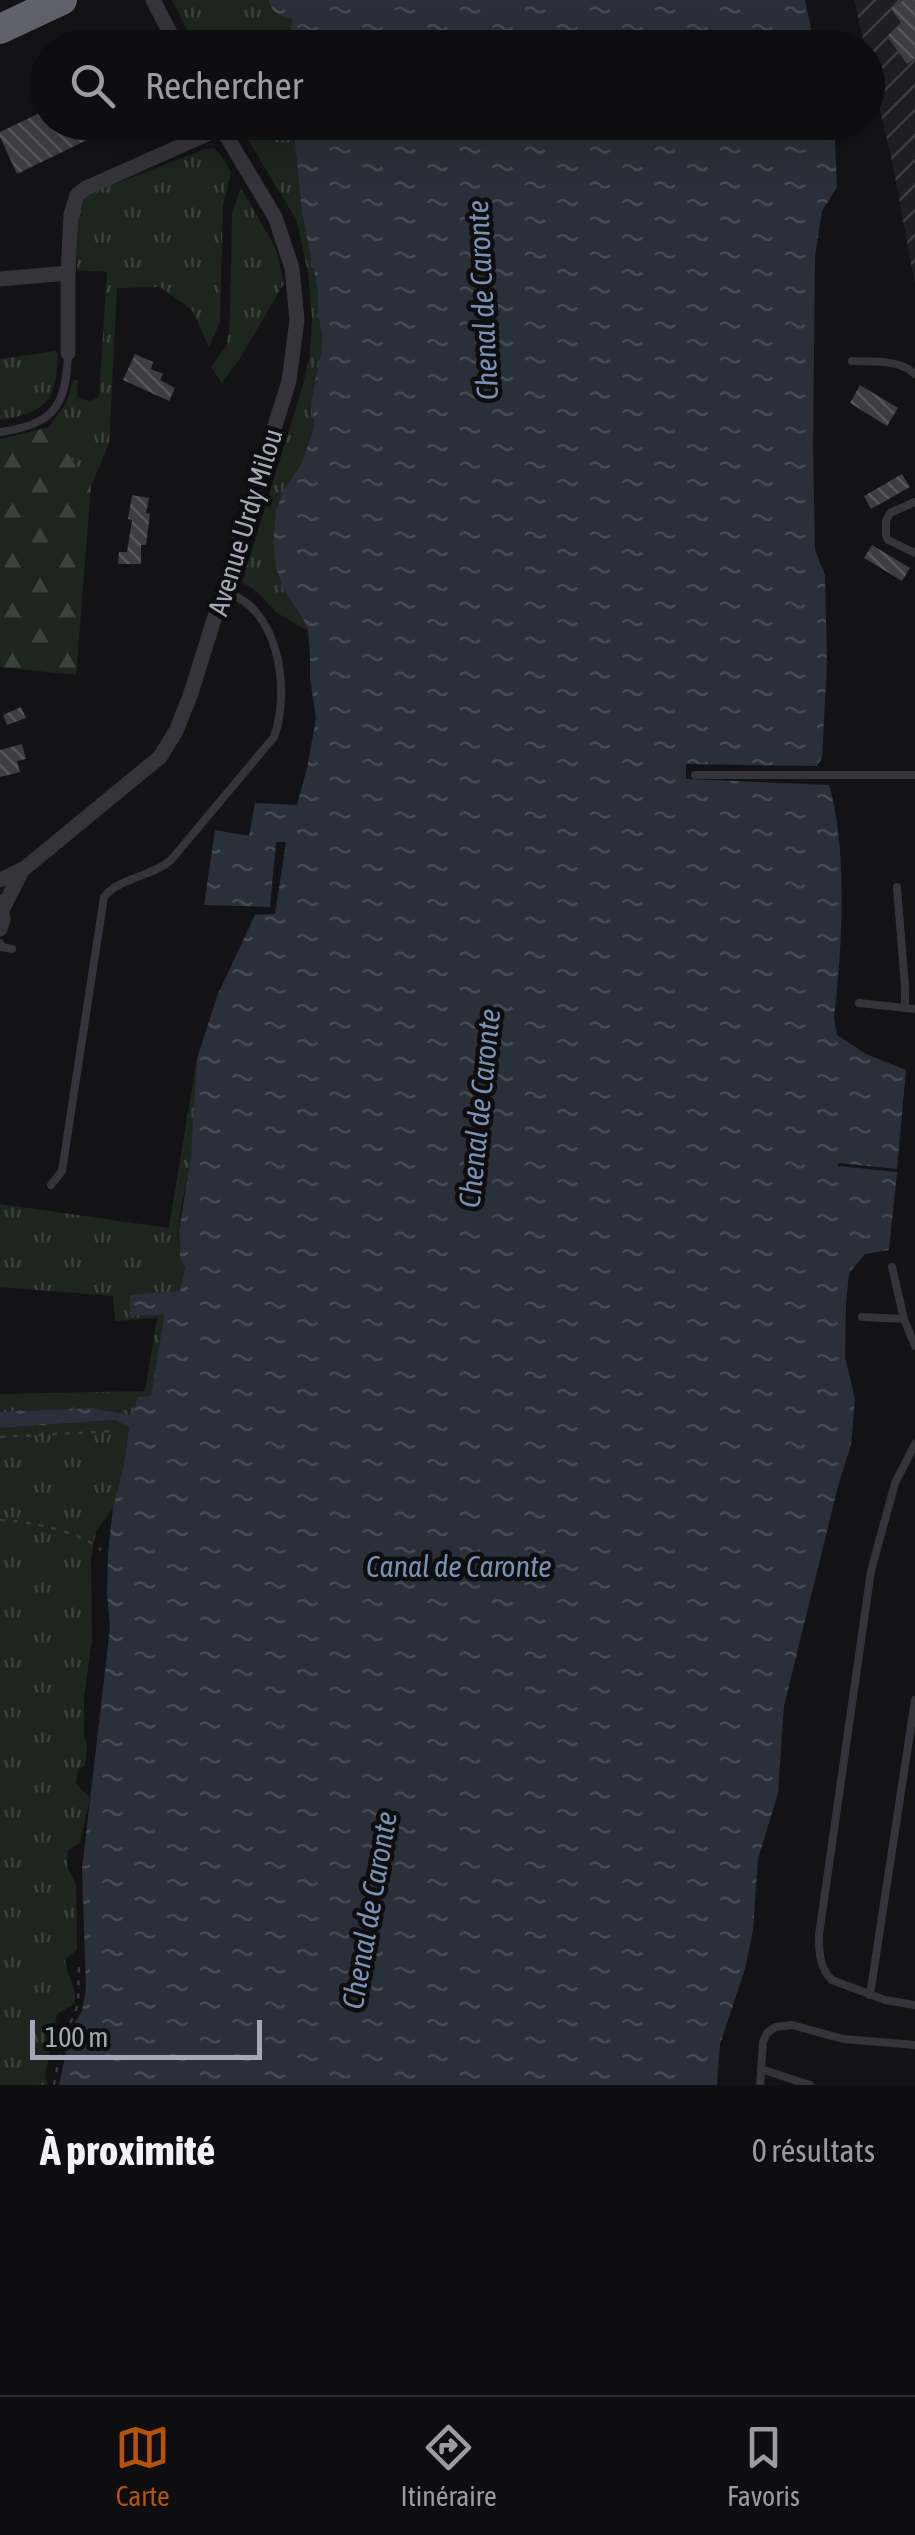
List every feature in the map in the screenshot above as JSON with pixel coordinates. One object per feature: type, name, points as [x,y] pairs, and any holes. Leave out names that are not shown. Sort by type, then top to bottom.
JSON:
[{"type":"highway","points":[[0,29],[62,0]]},
{"type":"street","points":[[153,0],[169,30]]},
{"type":"street","points":[[68,353],[71,215],[77,196],[86,188],[188,140]]},
{"type":"street","name":"Avenue Urdy Milou","points":[[0,880],[24,868],[138,777],[171,741],[190,696],[289,381],[297,320],[292,268],[276,217],[229,140]]},
{"type":"street","points":[[0,280],[68,273]]},
{"type":"street","name":"Avenue Urdy Milou","points":[[1,905],[24,868]]},
{"type":"street","points":[[0,929],[1,905]]},
{"type":"lane","points":[[0,432],[28,428],[52,410],[65,388],[68,353]]},
{"type":"lane","points":[[852,360],[894,363],[915,374]]},
{"type":"lane","points":[[915,502],[890,513],[886,521],[888,540],[915,553]]},
{"type":"lane","points":[[51,1185],[62,1171],[104,897],[112,888],[171,860],[274,737],[283,695],[272,639],[241,598],[223,592]]},
{"type":"lane","points":[[696,775],[915,775]]},
{"type":"lane","points":[[859,1003],[910,1009],[896,887]]},
{"type":"lane","points":[[0,943],[2,948],[12,949]]},
{"type":"lane","points":[[892,1267],[904,1319],[915,1346]]},
{"type":"lane","points":[[862,1317],[904,1319]]},
{"type":"lane","points":[[915,1444],[895,1483],[872,1570],[818,1934],[826,1974],[842,1985],[870,1995],[915,2005]]},
{"type":"lane","points":[[870,1995],[915,1700]]},
{"type":"lane","points":[[760,2085],[764,2042],[768,2033],[783,2024],[843,2039],[915,2045]]},
{"type":"lane","points":[[761,2070],[810,2085]]},
{"type":"path","points":[[0,1437],[116,1432]]},
{"type":"path","points":[[0,1520],[46,1527],[92,1542],[101,1550]]},
{"type":"path","points":[[54,2085],[63,2035],[78,2003],[79,1964]]},
{"type":"shaded area","points":[[854,0],[915,0],[915,284],[885,131],[885,30],[861,30]]},
{"type":"green space","points":[[172,0],[268,0],[274,13],[293,20],[288,30],[187,30]]},
{"type":"green space","points":[[248,140],[295,140],[302,213],[318,291],[322,335],[311,403],[314,423],[301,464],[285,488],[283,588],[308,631],[277,613],[242,582],[310,354],[308,273],[297,221]]},
{"type":"green space","points":[[214,148],[231,172],[223,205],[220,322],[209,347],[192,310],[160,287],[117,288],[109,444],[91,486],[49,427],[67,402],[73,380],[78,380],[80,399],[91,401],[99,397],[107,272],[77,270],[80,204],[88,194]]},
{"type":"green space","points":[[241,188],[276,249],[284,283],[222,383],[211,367],[227,345],[232,213]]},
{"type":"green space","points":[[56,351],[54,384],[46,402],[28,413],[0,420],[0,359]]},
{"type":"green space","points":[[49,427],[91,486],[76,675],[0,667],[0,439]]},
{"type":"green space","points":[[197,1058],[191,1160],[180,1214],[178,1242],[185,1267],[180,1292],[130,1296],[164,1315],[151,1397],[132,1415],[92,1408],[0,1412],[0,1394],[145,1391],[157,1318],[115,1321],[113,1296],[0,1287],[0,1204],[169,1228]]},
{"type":"green space","points":[[115,1420],[129,1426],[113,1508],[96,1532],[91,1558],[92,1640],[84,1697],[87,1745],[85,1765],[78,1769],[76,1784],[90,1798],[80,1843],[68,1850],[67,1866],[76,1884],[77,1950],[65,1959],[75,2003],[57,2014],[45,2076],[48,2085],[0,2085],[0,1428]]},
{"type":"water","points":[[268,0],[805,0],[811,30],[290,30],[293,20],[275,13]]},
{"type":"water","name":"Canal de Caronte","points":[[295,140],[835,140],[837,187],[822,211],[815,256],[815,550],[825,575],[827,663],[822,758],[817,766],[686,764],[686,779],[829,785],[841,869],[834,1018],[837,1035],[866,1054],[906,1070],[897,1169],[838,1163],[897,1172],[889,1250],[865,1254],[849,1273],[845,1357],[855,1399],[851,1445],[784,1706],[778,1793],[758,1859],[753,1930],[745,1969],[720,2044],[717,2085],[59,2085],[71,2029],[82,2011],[86,1988],[82,1869],[110,1628],[108,1553],[129,1427],[115,1420],[0,1428],[0,1412],[92,1408],[132,1415],[138,1397],[151,1396],[164,1315],[130,1316],[130,1295],[180,1291],[185,1267],[180,1257],[179,1230],[191,1158],[197,1058],[218,994],[255,915],[275,914],[286,842],[276,842],[270,907],[204,905],[215,830],[249,836],[255,803],[297,805],[316,719],[308,631],[283,588],[273,542],[276,510],[312,434],[311,403],[321,353],[318,291],[302,213]]},
{"type":"building","points":[[903,0],[915,0],[915,58],[907,64],[887,36],[902,24],[891,9]]},
{"type":"building","points":[[30,118],[30,140],[87,140],[17,174],[0,132]]},
{"type":"building","points":[[135,354],[153,362],[151,369],[163,374],[160,380],[175,388],[169,401],[123,380]]},
{"type":"building","points":[[860,385],[898,408],[887,426],[850,403]]},
{"type":"building","points":[[902,474],[910,487],[871,509],[864,496]]},
{"type":"building","points":[[132,495],[149,498],[146,545],[141,545],[141,564],[118,564],[119,552],[127,552]]},
{"type":"building","points":[[872,545],[910,568],[902,581],[864,558]]},
{"type":"building","points":[[21,707],[26,718],[7,725],[3,715]]},
{"type":"building","points":[[22,744],[26,759],[17,761],[20,772],[0,777],[0,750]]},
{"type":"water label","name":"Chenal de Caronte","points":[[482,300]]},
{"type":"water label","name":"Chenal de Caronte","points":[[479,1108]]},
{"type":"water label","name":"Chenal de Caronte","points":[[369,1910]]}]
